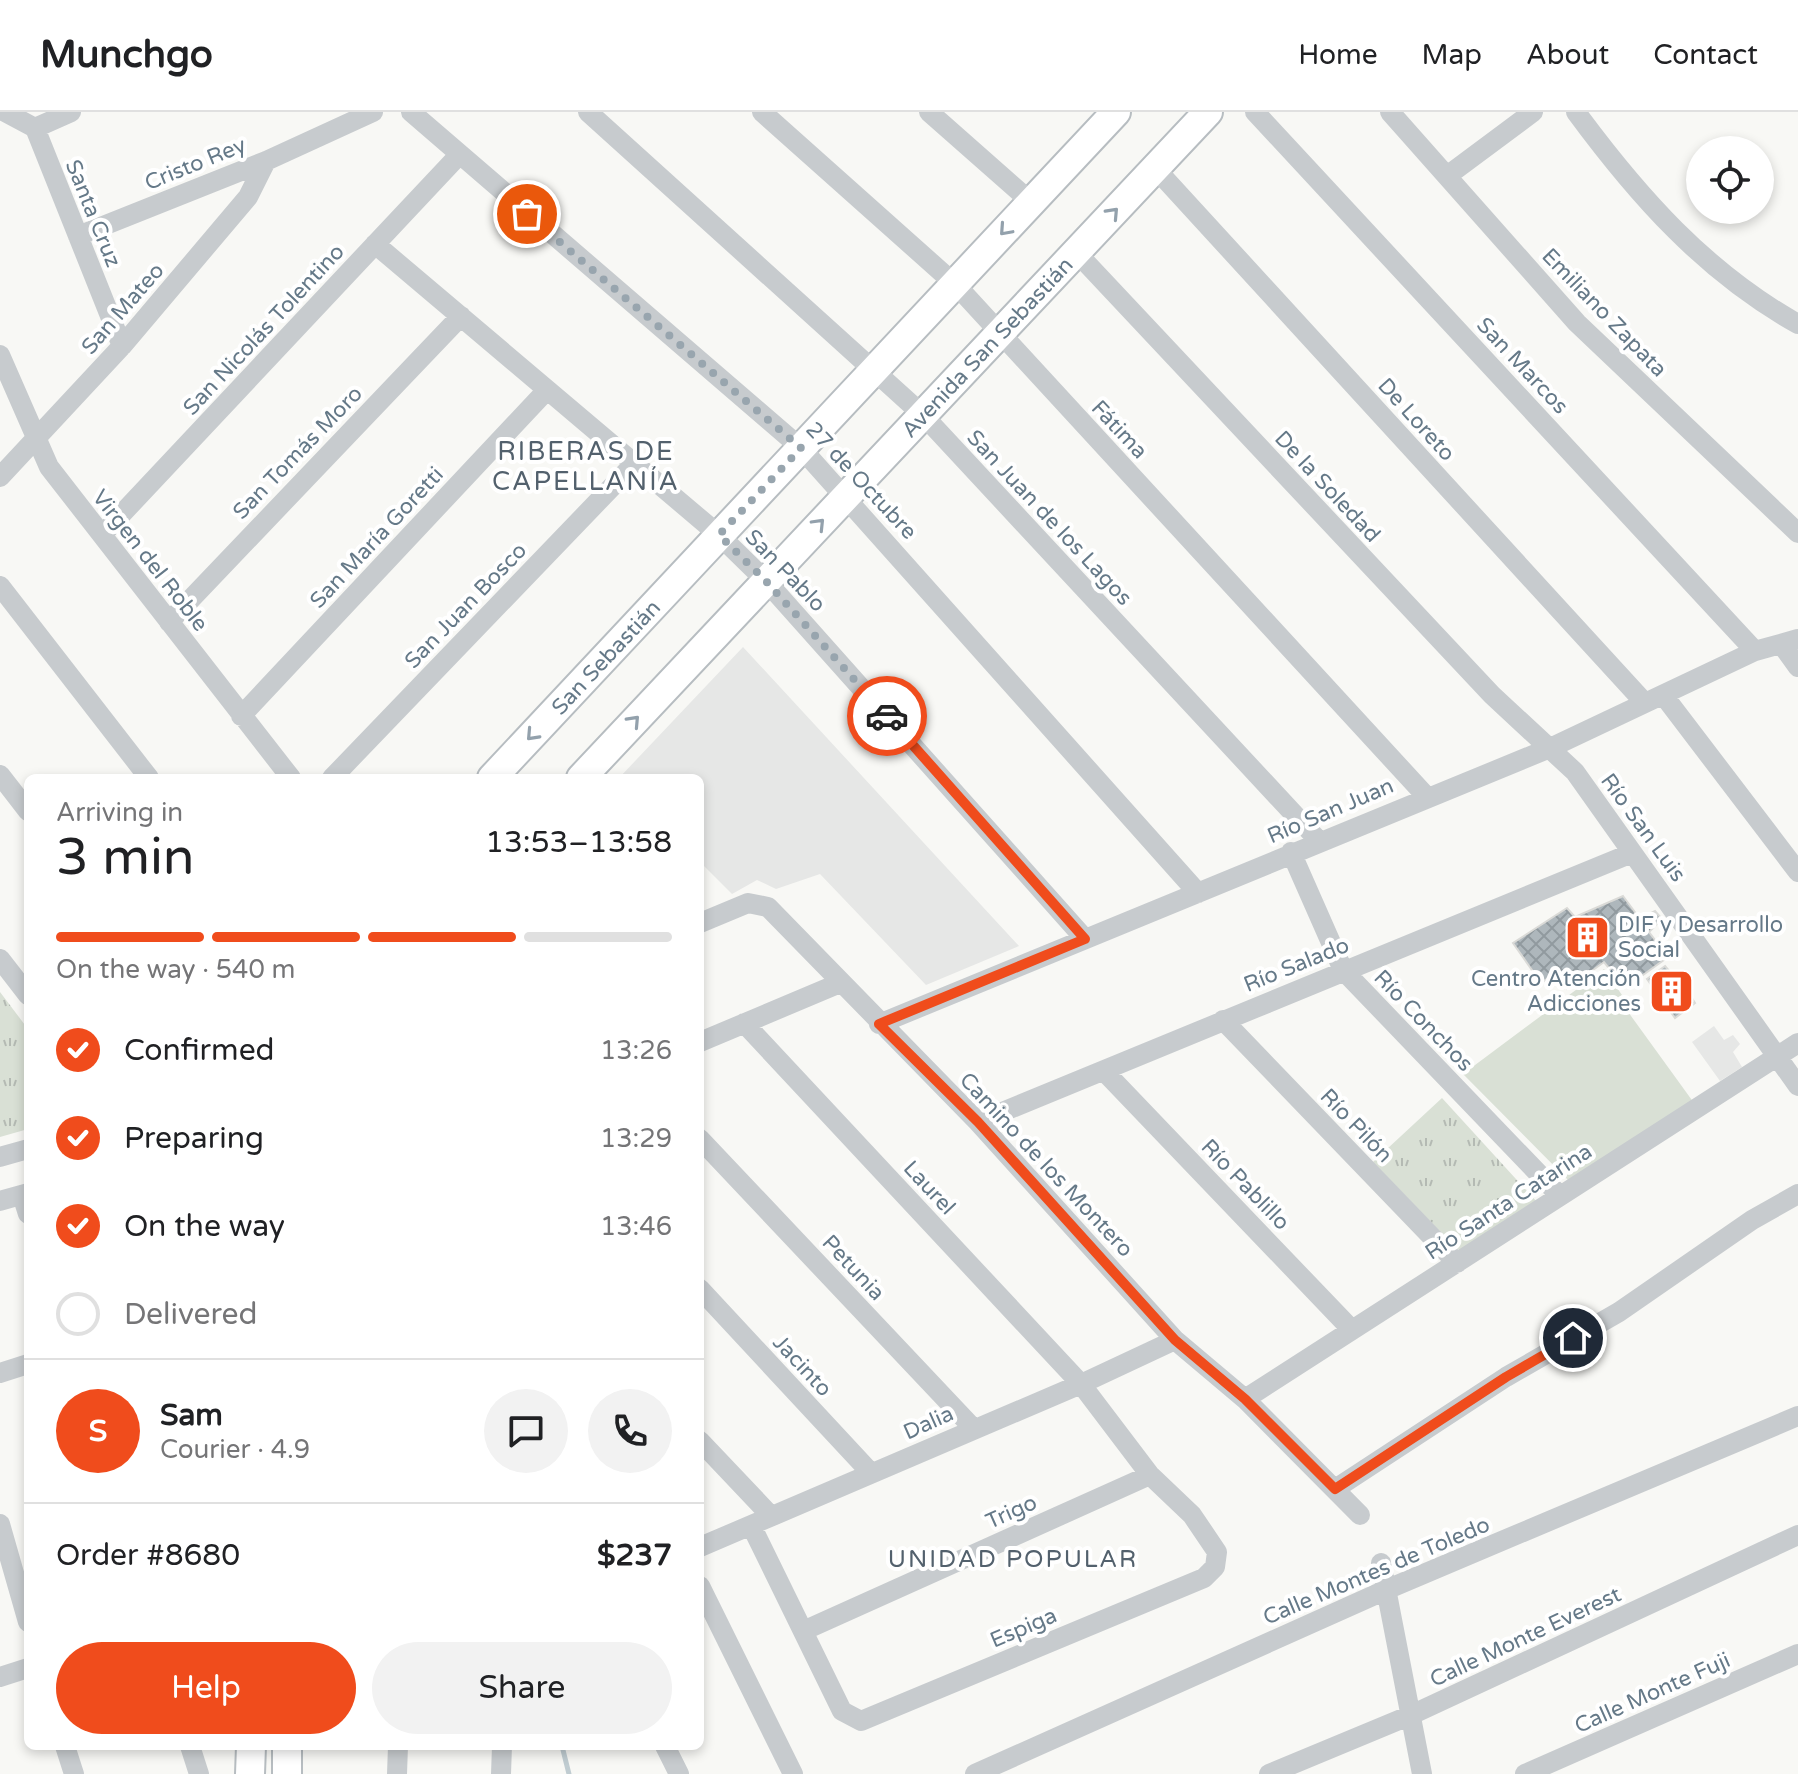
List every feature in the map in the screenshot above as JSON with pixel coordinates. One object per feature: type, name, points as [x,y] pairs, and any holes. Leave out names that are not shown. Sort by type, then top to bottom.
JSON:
[{"type":"main road","name":"Avenida San Sebastián","points":[[765,580],[1208,112]]},
{"type":"main road","points":[[719,535],[956,285],[1108,115]]},
{"type":"main road","name":"San Sebastián","points":[[496,774],[719,535]]},
{"type":"main road","points":[[585,774],[765,580]]},
{"type":"main road","points":[[250,1774],[251,1750]]},
{"type":"main road","points":[[287,1750],[287,1774]]},
{"type":"street","points":[[5,112],[35,128],[71,112]]},
{"type":"street","name":"Cristo Rey","points":[[78,236],[266,161],[373,112]]},
{"type":"street","name":"27 de Octubre","points":[[411,112],[801,448],[1198,893]]},
{"type":"street","name":"San Juan de los Lagos","points":[[588,112],[877,370],[923,415],[1319,841]]},
{"type":"street","name":"Fátima","points":[[762,112],[956,285],[1426,796]]},
{"type":"street","points":[[929,112],[1031,202]]},
{"type":"street","name":"San Marcos","points":[[1255,112],[1755,651]]},
{"type":"street","name":"Emiliano Zapata","points":[[1390,112],[1577,323],[1798,533]]},
{"type":"street","points":[[1447,176],[1533,112]]},
{"type":"street","points":[[1576,112],[1626,180],[1677,234],[1708,263],[1798,324]]},
{"type":"street","name":"Santa Cruz","points":[[35,128],[122,346]]},
{"type":"street","name":"San Nicolás Tolentino","points":[[102,535],[459,155]]},
{"type":"street","name":"San Mateo","points":[[0,477],[122,346],[248,197],[266,161]]},
{"type":"street","name":"De Loreto","points":[[1155,168],[1654,699],[1798,872]]},
{"type":"street","name":"San Pablo","points":[[375,244],[719,535],[765,580],[1085,939]]},
{"type":"street","name":"De la Soledad","points":[[1076,252],[1492,695],[1550,748]]},
{"type":"street","name":"San Tomás Moro","points":[[169,622],[461,316]]},
{"type":"street","name":"Virgen del Roble","points":[[0,355],[49,467],[288,774]]},
{"type":"street","name":"San María Goretti","points":[[241,716],[546,391]]},
{"type":"street","name":"San Juan Bosco","points":[[336,774],[633,465]]},
{"type":"street","points":[[0,586],[146,774]]},
{"type":"street","points":[[1790,642],[1798,667]]},
{"type":"street","name":"Río San Juan","points":[[879,1024],[1426,796],[1550,748],[1755,651],[1790,642]]},
{"type":"street","name":"Río San Luis","points":[[1550,748],[1575,772],[1798,1086]]},
{"type":"street","points":[[0,775],[24,806]]},
{"type":"street","name":"Río Conchos","points":[[1291,852],[1343,970],[1560,1196]]},
{"type":"street","name":"Río Salado","points":[[978,1122],[1632,853]]},
{"type":"street","name":"Camino de los Montero","points":[[704,921],[748,903],[762,903],[978,1122],[1175,1340],[1245,1399],[1360,1515]]},
{"type":"street","points":[[0,959],[24,990]]},
{"type":"street","points":[[704,1040],[840,983]]},
{"type":"street","name":"Río Pilón","points":[[1223,1020],[1457,1263]]},
{"type":"street","name":"Laurel","points":[[744,1023],[1081,1384],[1150,1475],[1192,1515],[1214,1544],[1215,1567],[1204,1578]]},
{"type":"street","name":"Río Santa Catarina","points":[[1245,1399],[1798,1043]]},
{"type":"street","name":"Río Pablillo","points":[[1104,1071],[1352,1330]]},
{"type":"street","name":"Petunia","points":[[704,1143],[973,1428]]},
{"type":"street","points":[[0,1157],[24,1150]]},
{"type":"street","points":[[1335,1489],[1506,1377],[1619,1312],[1752,1220],[1798,1194]]},
{"type":"street","points":[[0,1201],[24,1201]]},
{"type":"street","name":"Jacinto","points":[[704,1293],[871,1473]]},
{"type":"street","name":"Dalia","points":[[704,1545],[1081,1384],[1175,1340]]},
{"type":"street","points":[[0,1373],[24,1365]]},
{"type":"street","name":"Calle Montes de Toledo","points":[[975,1774],[1388,1589],[1798,1416]]},
{"type":"street","points":[[704,1445],[771,1516]]},
{"type":"street","name":"Trigo","points":[[803,1631],[1150,1475]]},
{"type":"street","points":[[0,1524],[4,1558],[24,1611]]},
{"type":"street","points":[[752,1527],[803,1631]]},
{"type":"street","name":"Calle Monte Everest","points":[[1269,1774],[1411,1715],[1798,1535]]},
{"type":"street","points":[[1381,1563],[1422,1774]]},
{"type":"street","name":"Espiga","points":[[803,1631],[842,1711],[861,1721],[1204,1578]]},
{"type":"street","points":[[704,1594],[793,1774]]},
{"type":"street","name":"Calle Monte Fuji","points":[[1525,1774],[1798,1654]]},
{"type":"street","points":[[0,1677],[24,1669]]},
{"type":"street","points":[[66,1750],[73,1774]]},
{"type":"street","points":[[191,1750],[199,1774]]},
{"type":"street","points":[[397,1774],[398,1750]]},
{"type":"street","points":[[501,1774],[502,1750]]},
{"type":"street","points":[[667,1750],[679,1774]]},
{"type":"shaded area","points":[[743,647],[1019,946],[926,985],[820,874],[776,889],[757,880],[732,894],[704,866],[704,774],[623,774]]},
{"type":"shaded area","points":[[1714,1026],[1724,1040],[1733,1035],[1740,1044],[1733,1052],[1742,1067],[1720,1081],[1692,1042]]},
{"type":"green space","points":[[1604,969],[1622,995],[1618,998],[1694,1103],[1570,1182],[1463,1074]]},
{"type":"green space","points":[[0,992],[24,1024],[24,1130],[0,1137]]},
{"type":"green space","points":[[1442,1098],[1537,1202],[1466,1252],[1457,1249],[1373,1162]]},
{"type":"building","name":"DIF y Desarrollo Social","points":[[1623,896],[1640,919],[1655,911],[1662,919],[1649,932],[1668,957],[1625,988],[1604,962],[1567,989],[1553,975],[1541,983],[1513,943],[1567,908],[1575,917]]},
{"type":"building","name":"Centro Atención Adicciones","points":[[1665,966],[1679,983],[1685,979],[1692,989],[1688,992],[1695,1003],[1675,1018],[1647,979]]},
{"type":"waterway","points":[[563,1750],[569,1774]]},
{"type":"way so far","points":[[527,214],[801,448],[719,535],[765,580],[887,716]]},
{"type":"place","name":"DIF y Desarrollo Social","points":[[1587,937]]},
{"type":"place","name":"Centro Atención Adicciones","points":[[1672,991]]},
{"type":"district","name":"RIBERAS DE CAPELLANÍA","points":[[586,466]]},
{"type":"district","name":"UNIDAD POPULAR","points":[[1013,1559]]},
{"type":"route","points":[[887,716],[1085,939],[879,1024],[978,1122],[1175,1340],[1245,1399],[1335,1489],[1506,1377],[1573,1338]]}]
